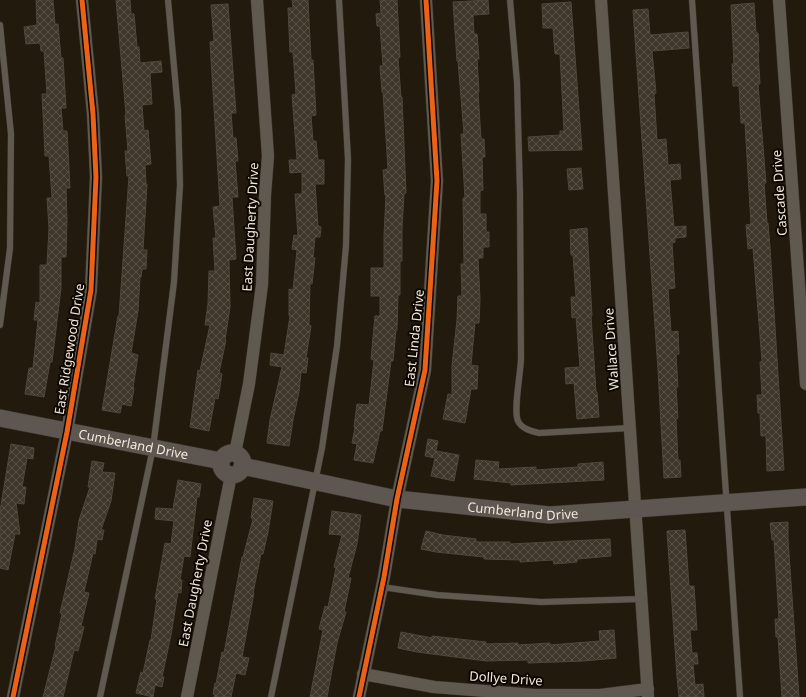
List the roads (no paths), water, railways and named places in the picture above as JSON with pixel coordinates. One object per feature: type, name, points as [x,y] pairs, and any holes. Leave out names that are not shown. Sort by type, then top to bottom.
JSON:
[{"type":"street","name":"East Ridgewood Drive","points":[[13,697],[67,432],[91,290],[96,177],[93,114],[82,0]]},
{"type":"street","name":"East Daugherty Drive","points":[[187,697],[249,384],[262,285],[268,156],[257,0]]},
{"type":"street","name":"East Linda Drive","points":[[359,697],[382,587],[397,499],[425,370],[437,181],[426,0]]},
{"type":"street","name":"Wallace Drive","points":[[601,0],[648,693]]},
{"type":"street","name":"Cascade Drive","points":[[779,0],[806,384]]},
{"type":"street","name":"Cumberland Drive","points":[[0,418],[232,464],[397,499],[550,515],[806,497]]},
{"type":"street","name":"Dollye Drive","points":[[363,674],[434,687],[535,695],[648,693]]},
{"type":"lane","points":[[100,697],[153,448],[174,282],[180,185],[178,111],[168,0]]},
{"type":"lane","points":[[271,697],[322,448],[337,346],[346,246],[348,159],[339,0]]},
{"type":"lane","points":[[510,0],[517,82],[520,194],[521,358],[516,405],[518,421],[526,429],[539,433],[630,428]]},
{"type":"lane","points":[[692,0],[740,697]]},
{"type":"lane","points":[[0,25],[11,134],[10,248],[0,325]]},
{"type":"lane","points":[[382,587],[437,595],[541,602],[642,599]]}]
